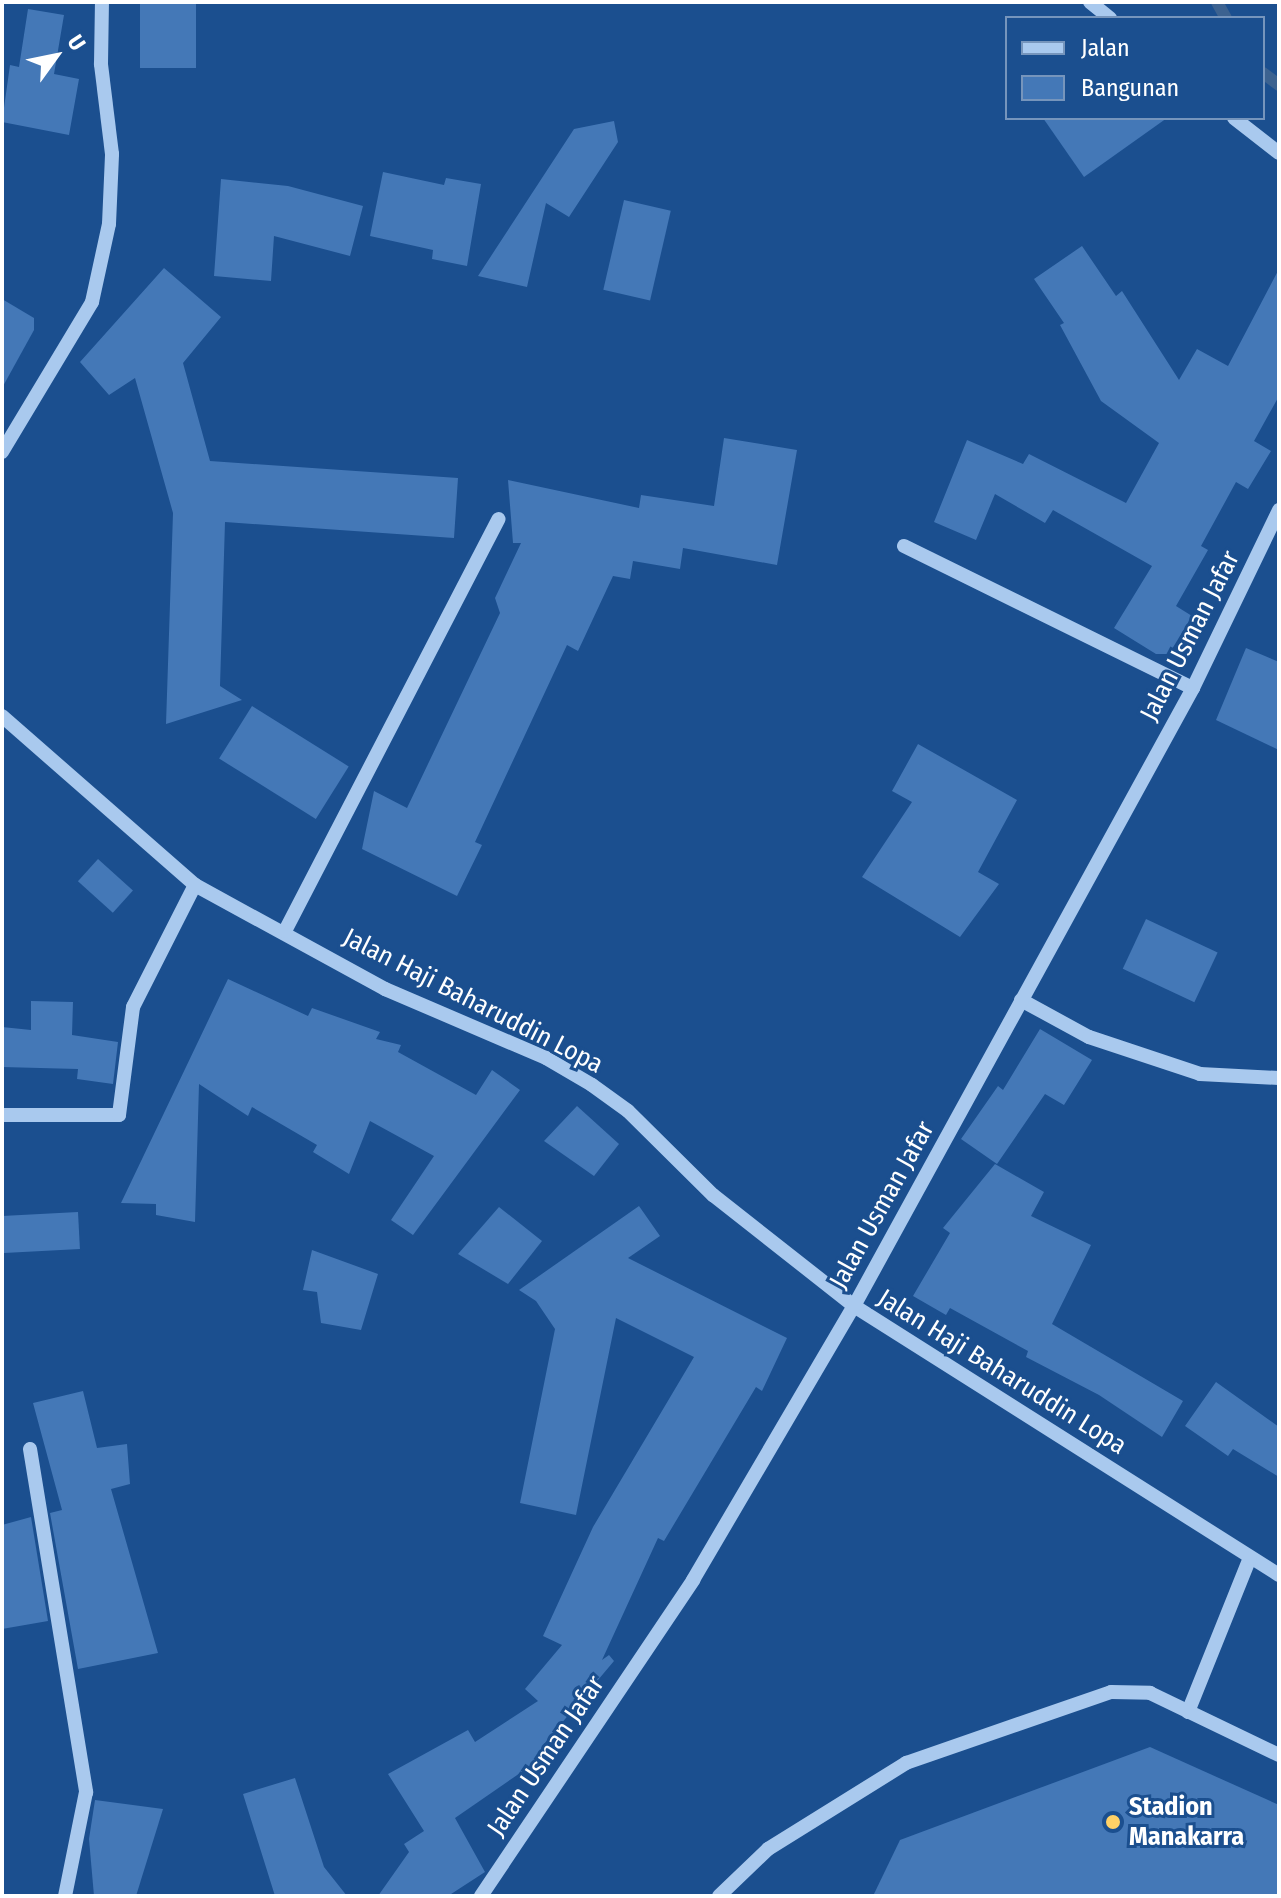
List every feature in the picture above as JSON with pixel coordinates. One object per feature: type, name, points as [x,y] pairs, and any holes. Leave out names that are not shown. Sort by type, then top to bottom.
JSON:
[{"type":"street","points":[[2,452],[61,360],[92,302],[99,271],[109,224],[112,154],[101,64],[102,2]]},
{"type":"street","points":[[1090,2],[1108,16]]},
{"type":"street","points":[[1237,120],[1279,153]]},
{"type":"street","name":"Jalan Usman Jafar","points":[[481,1896],[693,1580],[854,1306],[1193,688],[1279,510]]},
{"type":"street","points":[[285,931],[499,519]]},
{"type":"street","points":[[904,546],[1193,688]]},
{"type":"street","name":"Jalan Haji Baharuddin Lopa","points":[[2,716],[195,885],[285,931],[385,989],[546,1058],[592,1085],[628,1111],[713,1195],[854,1306],[1279,1575]]},
{"type":"street","points":[[2,1115],[119,1115],[133,1007],[195,885]]},
{"type":"street","points":[[1021,1000],[1089,1037],[1200,1074],[1279,1078]]},
{"type":"street","points":[[30,1449],[86,1792],[65,1896]]},
{"type":"street","points":[[1188,1712],[1250,1558]]},
{"type":"street","points":[[719,1896],[768,1849],[906,1763],[1111,1692],[1150,1693],[1279,1755]]},
{"type":"building","points":[[140,2],[196,2],[196,68],[140,68]]},
{"type":"building","points":[[28,9],[64,15],[54,74],[79,79],[69,135],[2,122],[10,65],[19,67]]},
{"type":"building","points":[[1044,120],[1164,120],[1084,177]]},
{"type":"building","points":[[614,121],[618,142],[569,217],[546,203],[527,287],[478,276],[574,129]]},
{"type":"building","points":[[383,172],[444,185],[446,178],[481,184],[467,266],[432,259],[433,250],[370,236]]},
{"type":"building","points":[[221,179],[288,186],[363,206],[350,256],[274,236],[271,281],[214,276]]},
{"type":"building","points":[[624,200],[671,211],[650,300],[603,290]]},
{"type":"building","points":[[1082,246],[1116,296],[1122,291],[1179,380],[1197,349],[1228,366],[1279,269],[1279,396],[1254,441],[1271,451],[1248,489],[1236,482],[1201,546],[1208,550],[1176,606],[1192,616],[1169,654],[1156,654],[1114,628],[1152,566],[1053,510],[1045,523],[995,494],[976,540],[934,522],[967,440],[1023,464],[1029,454],[1126,503],[1159,443],[1101,401],[1060,325],[1064,323],[1034,279]]},
{"type":"building","points":[[164,268],[221,317],[183,363],[210,461],[458,478],[454,538],[225,522],[220,686],[242,700],[166,724],[173,513],[135,378],[109,395],[80,362]]},
{"type":"building","points":[[2,299],[34,318],[34,330],[2,388]]},
{"type":"building","points":[[724,438],[797,450],[777,565],[683,548],[680,569],[633,561],[630,579],[613,576],[578,651],[567,645],[475,842],[482,845],[457,896],[362,849],[374,791],[407,808],[500,613],[495,598],[521,543],[513,543],[508,480],[639,508],[641,495],[714,506]]},
{"type":"building","points":[[1246,648],[1279,662],[1279,750],[1216,720]]},
{"type":"building","points":[[252,706],[349,766],[316,819],[219,759]]},
{"type":"building","points":[[918,744],[1017,800],[978,872],[999,884],[960,937],[862,877],[912,802],[892,791]]},
{"type":"building","points":[[98,859],[133,890],[113,913],[78,881]]},
{"type":"building","points":[[1146,919],[1218,952],[1194,1002],[1123,969]]},
{"type":"building","points":[[228,979],[308,1016],[312,1008],[380,1032],[376,1039],[401,1045],[398,1052],[476,1095],[492,1070],[520,1090],[413,1235],[391,1220],[434,1156],[370,1121],[349,1174],[313,1152],[317,1145],[252,1107],[248,1116],[199,1084],[195,1222],[156,1215],[156,1204],[121,1203]]},
{"type":"building","points":[[31,1001],[73,1002],[72,1035],[118,1042],[113,1084],[77,1079],[78,1069],[2,1067],[2,1027],[31,1030]]},
{"type":"building","points":[[1040,1029],[1092,1060],[1064,1105],[1045,1094],[997,1164],[961,1139],[998,1086],[1003,1090]]},
{"type":"building","points":[[577,1106],[619,1144],[594,1176],[544,1141]]},
{"type":"building","points":[[995,1164],[1044,1192],[1031,1216],[1091,1245],[1052,1324],[1183,1401],[1162,1437],[1099,1395],[1026,1357],[1028,1351],[950,1308],[946,1315],[913,1296],[950,1233],[943,1228]]},
{"type":"building","points":[[639,1206],[660,1236],[628,1258],[787,1338],[762,1391],[756,1387],[664,1541],[658,1538],[602,1660],[609,1655],[614,1661],[544,1744],[549,1753],[455,1818],[485,1872],[448,1896],[378,1896],[409,1852],[404,1844],[424,1831],[388,1774],[468,1730],[475,1742],[538,1701],[525,1689],[562,1645],[543,1636],[593,1527],[694,1357],[616,1318],[576,1515],[520,1503],[555,1329],[536,1301],[519,1290]]},
{"type":"building","points":[[499,1207],[542,1241],[508,1284],[458,1254]]},
{"type":"building","points":[[78,1212],[80,1249],[4,1253],[2,1216]]},
{"type":"building","points":[[312,1250],[378,1274],[361,1330],[321,1323],[317,1292],[303,1290]]},
{"type":"building","points":[[1216,1382],[1279,1427],[1279,1477],[1233,1449],[1228,1456],[1185,1426]]},
{"type":"building","points":[[83,1391],[97,1448],[127,1444],[130,1484],[111,1489],[158,1653],[78,1669],[50,1513],[62,1510],[33,1403]]},
{"type":"building","points":[[31,1517],[48,1621],[2,1629],[2,1525]]},
{"type":"building","name":"Stadion Manakarra","points":[[1150,1747],[1279,1805],[1279,1896],[873,1896],[900,1840]]},
{"type":"building","points":[[295,1778],[324,1867],[347,1896],[275,1896],[243,1794]]},
{"type":"building","points":[[95,1800],[163,1809],[136,1896],[94,1896],[89,1839]]},
{"type":"waterway","points":[[1217,2],[1225,16]]},
{"type":"waterway","points":[[1265,74],[1279,85]]},
{"type":"place","name":"Stadion Manakarra","points":[[1113,1822]]}]
